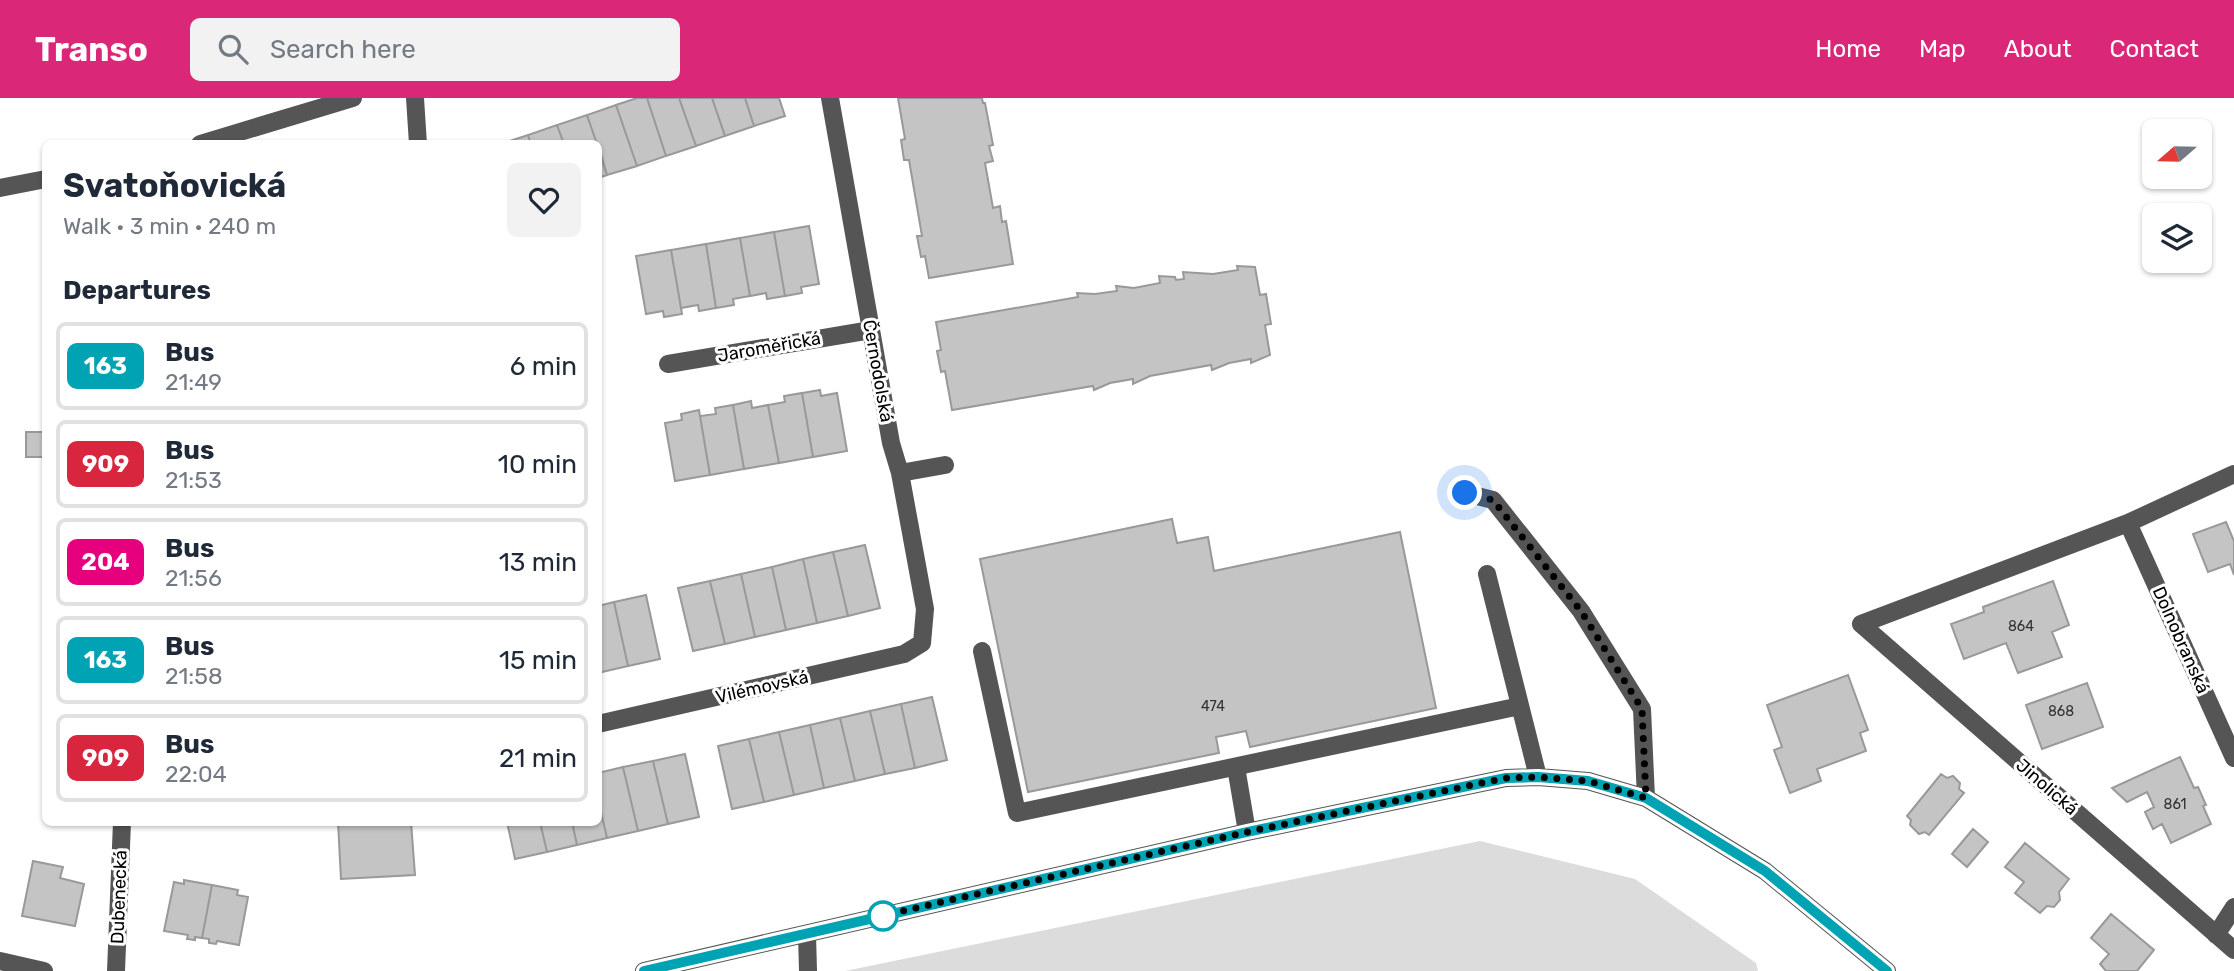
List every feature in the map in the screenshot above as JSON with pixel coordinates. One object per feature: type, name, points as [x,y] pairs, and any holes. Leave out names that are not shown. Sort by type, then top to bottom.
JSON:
[{"type":"street","points":[[213,140],[353,98]]},
{"type":"street","points":[[415,98],[418,140]]},
{"type":"street","name":"Černodolská","points":[[830,98],[891,443],[900,473],[925,610],[922,643]]},
{"type":"street","points":[[0,188],[42,180]]},
{"type":"street","name":"Jaroměřická","points":[[668,364],[871,330]]},
{"type":"street","points":[[900,473],[945,464]]},
{"type":"street","points":[[2128,523],[2234,474]]},
{"type":"street","points":[[1465,493],[1493,500],[1581,611],[1642,709],[1646,798]]},
{"type":"street","name":"Jinolická","points":[[2128,523],[1861,624],[2234,950]]},
{"type":"street","name":"Dolnobranská","points":[[2128,523],[2234,758]]},
{"type":"street","points":[[1487,575],[1538,777]]},
{"type":"street","name":"Vilémovská","points":[[602,723],[904,654],[922,643]]},
{"type":"street","points":[[982,651],[1017,813],[1520,706]]},
{"type":"street","points":[[1236,767],[1247,832]]},
{"type":"street","points":[[644,971],[1247,832],[1506,778],[1538,777],[1588,781],[1646,798],[1765,871],[1887,971]]},
{"type":"street","name":"Dubenecká","points":[[116,971],[122,826]]},
{"type":"street","points":[[2216,935],[2234,907]]},
{"type":"street","points":[[807,933],[808,971]]},
{"type":"street","points":[[0,961],[44,971]]},
{"type":"shaded area","points":[[1480,841],[1635,879],[1756,963],[1758,971],[845,971]]},
{"type":"building","points":[[637,98],[647,98],[666,156],[637,166],[616,105]]},
{"type":"building","points":[[647,98],[679,98],[696,146],[666,156]]},
{"type":"building","points":[[679,98],[712,98],[725,136],[696,146]]},
{"type":"building","points":[[712,98],[745,98],[754,126],[725,136]]},
{"type":"building","points":[[745,98],[779,98],[785,116],[754,126]]},
{"type":"building","points":[[898,98],[982,98],[993,145],[989,146],[993,161],[985,163],[993,208],[1000,206],[1002,222],[1006,221],[1013,264],[929,278],[925,256],[921,257],[917,236],[922,236],[909,160],[904,160],[901,140],[905,139]]},
{"type":"building","points":[[616,105],[637,166],[607,175],[602,158],[602,140],[596,140],[587,115]]},
{"type":"building","points":[[587,115],[596,140],[563,140],[557,125]]},
{"type":"building","points":[[557,125],[563,140],[530,140],[528,135]]},
{"type":"building","points":[[528,135],[530,140],[513,140]]},
{"type":"building","points":[[602,161],[607,175],[602,177]]},
{"type":"building","points":[[809,226],[819,284],[801,287],[802,293],[785,296],[774,232]]},
{"type":"building","points":[[774,232],[785,296],[767,299],[766,293],[750,296],[740,238]]},
{"type":"building","points":[[740,238],[750,296],[733,299],[734,305],[716,308],[706,244]]},
{"type":"building","points":[[706,244],[716,308],[699,311],[698,305],[681,308],[671,250]]},
{"type":"building","points":[[671,250],[682,314],[664,317],[663,311],[646,314],[636,256]]},
{"type":"building","points":[[1237,266],[1255,267],[1260,295],[1266,294],[1271,324],[1265,325],[1270,355],[1251,363],[1251,359],[1229,363],[1212,370],[1211,365],[1150,376],[1133,384],[1133,379],[1110,383],[1094,390],[1093,386],[952,410],[945,371],[941,372],[937,351],[941,350],[936,322],[1078,297],[1077,293],[1117,291],[1116,286],[1134,288],[1160,283],[1159,276],[1184,279],[1183,272],[1213,274],[1238,270]]},
{"type":"building","points":[[820,390],[821,396],[837,393],[847,451],[813,457],[802,393]]},
{"type":"building","points":[[802,393],[813,457],[779,463],[768,405],[785,402],[784,396]]},
{"type":"building","points":[[751,401],[752,408],[768,405],[779,463],[744,469],[733,405]]},
{"type":"building","points":[[733,405],[744,469],[710,475],[700,416],[716,414],[715,408]]},
{"type":"building","points":[[699,410],[710,475],[675,481],[665,423],[682,420],[681,414]]},
{"type":"building","points":[[26,432],[42,432],[42,457],[26,457]]},
{"type":"building","points":[[1172,519],[1177,543],[1208,537],[1214,571],[1400,532],[1436,708],[1250,747],[1246,731],[1216,737],[1219,753],[1028,792],[980,559]]},
{"type":"building","points":[[2226,522],[2234,541],[2234,575],[2230,564],[2208,572],[2193,534]]},
{"type":"building","points":[[865,545],[880,608],[848,616],[833,552]]},
{"type":"building","points":[[833,552],[848,616],[817,623],[803,559]]},
{"type":"building","points":[[803,559],[817,623],[786,630],[772,567]]},
{"type":"building","points":[[772,567],[786,630],[755,637],[741,574]]},
{"type":"building","points":[[741,574],[755,637],[725,644],[710,581]]},
{"type":"building","points":[[710,581],[725,644],[693,651],[678,588]]},
{"type":"building","points":[[2053,581],[2069,625],[2052,632],[2062,657],[2018,673],[2006,643],[1964,659],[1951,624],[1984,612],[1983,607]]},
{"type":"building","points":[[646,595],[660,659],[628,666],[614,602]]},
{"type":"building","points":[[614,602],[628,666],[602,672],[602,605]]},
{"type":"building","points":[[1848,675],[1868,730],[1860,733],[1866,751],[1817,769],[1821,781],[1790,793],[1774,750],[1782,747],[1767,705]]},
{"type":"building","points":[[2087,683],[2103,727],[2042,749],[2026,705]]},
{"type":"building","points":[[932,697],[947,760],[915,768],[901,704]]},
{"type":"building","points":[[901,704],[915,768],[885,774],[870,711]]},
{"type":"building","points":[[870,711],[885,774],[855,781],[840,718]]},
{"type":"building","points":[[840,718],[855,781],[824,788],[810,725]]},
{"type":"building","points":[[810,725],[824,788],[794,795],[779,732]]},
{"type":"building","points":[[779,732],[794,795],[764,802],[749,739]]},
{"type":"building","points":[[749,739],[764,802],[732,809],[718,746]]},
{"type":"building","points":[[685,754],[699,817],[668,824],[653,761]]},
{"type":"building","points":[[2180,757],[2194,788],[2198,787],[2211,824],[2171,843],[2162,824],[2153,829],[2145,812],[2154,807],[2147,792],[2127,802],[2112,788]]},
{"type":"building","points":[[653,761],[668,824],[638,831],[623,767]]},
{"type":"building","points":[[623,767],[638,831],[607,838],[602,816],[602,772]]},
{"type":"building","points":[[1941,774],[1947,778],[1953,776],[1964,793],[1929,835],[1925,832],[1919,834],[1910,825],[1911,820],[1907,816]]},
{"type":"building","points":[[602,816],[607,838],[577,845],[573,826],[602,826]]},
{"type":"building","points":[[338,826],[411,826],[415,875],[341,879]]},
{"type":"building","points":[[508,826],[541,826],[547,852],[515,859]]},
{"type":"building","points":[[541,826],[573,826],[577,845],[547,852]]},
{"type":"building","points":[[1973,829],[1988,842],[1967,867],[1952,854]]},
{"type":"building","points":[[2025,843],[2069,879],[2059,892],[2060,900],[2054,907],[2047,906],[2040,913],[2015,893],[2024,882],[2005,867]]},
{"type":"building","points":[[33,861],[63,867],[60,878],[84,884],[75,926],[22,916]]},
{"type":"building","points":[[184,880],[212,885],[202,938],[195,937],[195,940],[187,939],[188,935],[164,931],[174,882],[184,884]]},
{"type":"building","points":[[212,885],[238,890],[237,895],[248,897],[239,945],[217,941],[216,944],[209,943],[209,939],[202,938]]},
{"type":"building","points":[[2111,914],[2154,950],[2137,971],[2106,971],[2100,964],[2109,954],[2091,938]]},
{"type":"bus line","name":"163","points":[[644,971],[1247,832],[1506,778],[1538,777],[1588,781],[1646,798],[1765,871],[1887,971]]},
{"type":"route","points":[[883,916],[1247,832],[1506,778],[1538,777],[1588,781],[1646,798],[1642,709],[1581,611],[1493,500],[1465,493]]}]
